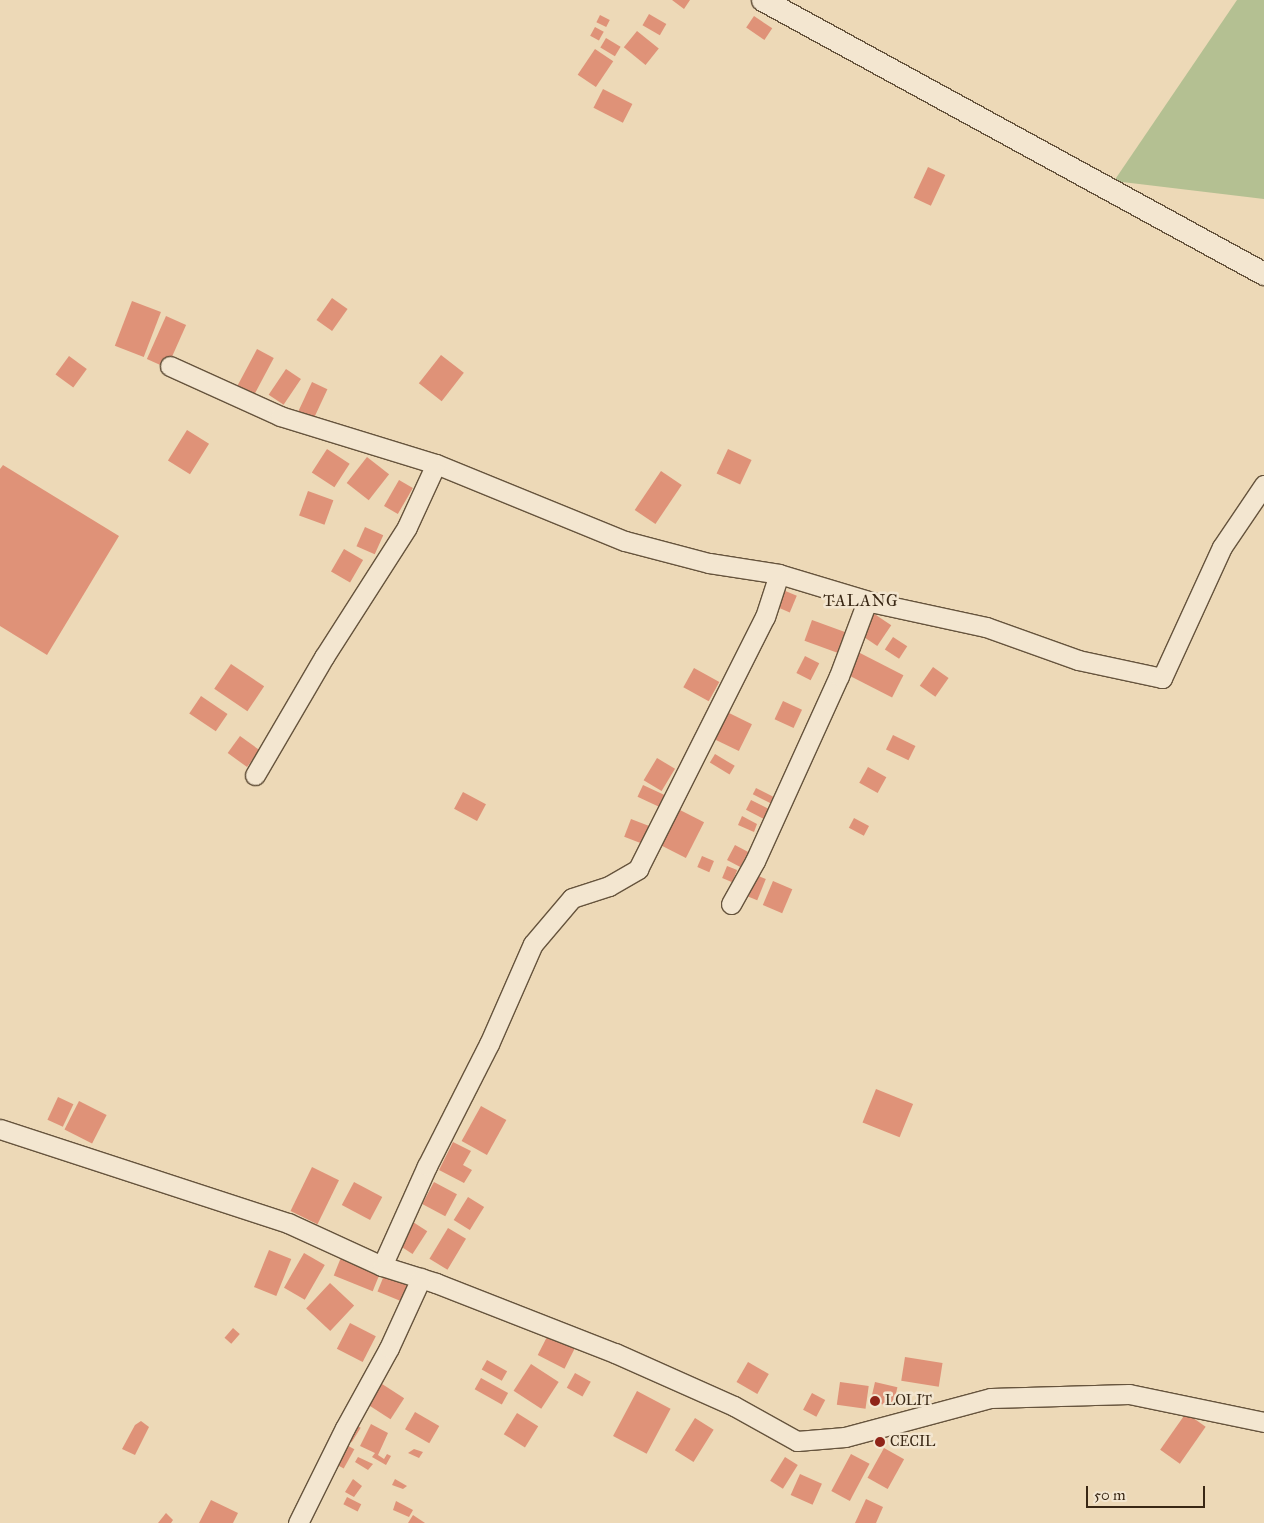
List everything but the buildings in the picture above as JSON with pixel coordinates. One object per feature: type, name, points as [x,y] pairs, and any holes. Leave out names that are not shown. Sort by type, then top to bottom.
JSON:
[{"type":"street","points":[[764,0],[1264,274]]},
{"type":"street","points":[[170,366],[280,416],[436,464],[624,541],[709,563],[779,574],[867,600],[986,628],[1078,660],[1162,678],[1222,547],[1264,485]]},
{"type":"street","points":[[255,775],[324,657],[406,526],[436,464]]},
{"type":"street","points":[[382,1266],[427,1166],[490,1044],[533,944],[572,898],[609,886],[638,869],[765,617],[779,574]]},
{"type":"street","points":[[731,904],[755,861],[835,685],[867,600]]},
{"type":"street","points":[[0,1129],[288,1224],[382,1266],[421,1278],[615,1353],[734,1406],[797,1441],[845,1437],[991,1398],[1129,1394],[1264,1422]]},
{"type":"street","points":[[298,1523],[345,1428],[389,1348],[421,1278]]},
{"type":"green space","points":[[1237,0],[1264,0],[1264,199],[1114,181]]},
{"type":"place","name":"LOLIT","points":[[875,1401]]},
{"type":"place","name":"CECIL","points":[[880,1442]]},
{"type":"district","name":"TALANG","points":[[861,601]]}]
